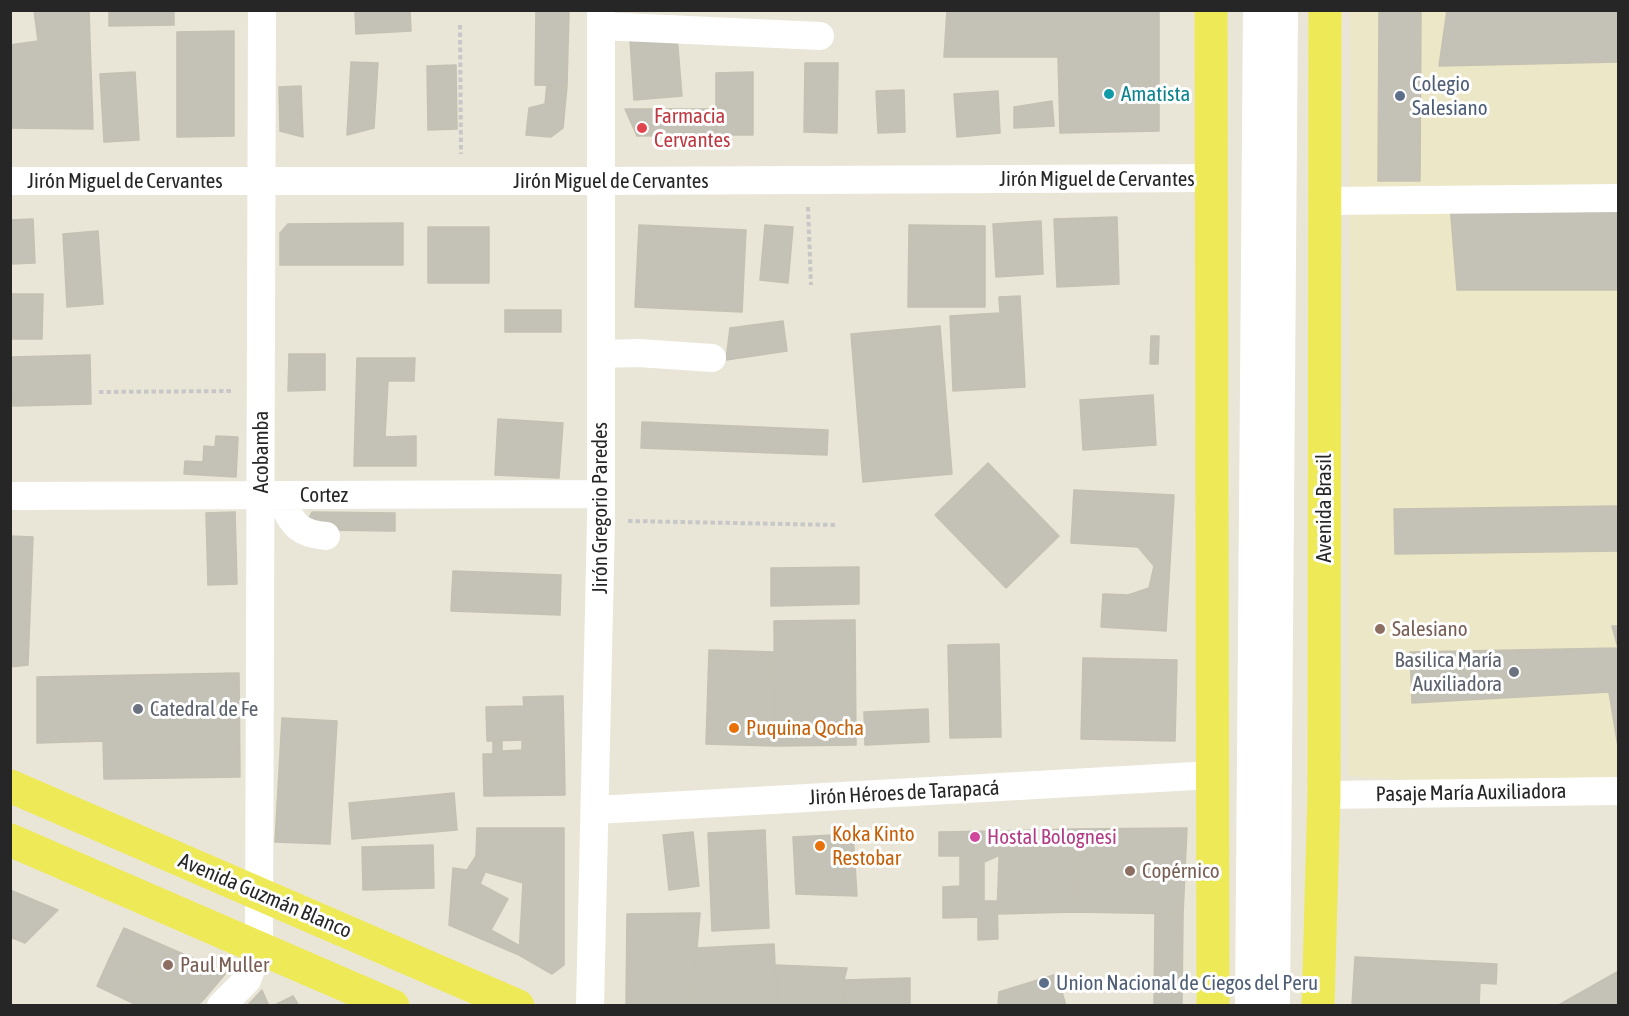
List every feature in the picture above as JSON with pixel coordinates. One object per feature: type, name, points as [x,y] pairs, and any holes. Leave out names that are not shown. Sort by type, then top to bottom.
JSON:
[{"type":"main road","points":[[1211,10],[1213,1005]]},
{"type":"main road","name":"Avenida Brasil","points":[[1318,1005],[1324,795],[1325,10]]},
{"type":"main road","name":"Avenida Guzmán Blanco","points":[[10,786],[518,1005]]},
{"type":"main road","points":[[10,840],[393,1005]]},
{"type":"street","name":"Acobamba","points":[[259,949],[270,496],[261,391],[262,10]]},
{"type":"street","points":[[1250,1005],[1257,10]]},
{"type":"street","name":"Avenida Brasil","points":[[1276,1005],[1284,10]]},
{"type":"street","points":[[601,18],[820,36]]},
{"type":"street","name":"Jirón Gregorio Paredes","points":[[590,1005],[601,507],[601,18]]},
{"type":"street","name":"Jirón Miguel de Cervantes","points":[[10,181],[601,182],[1211,178]]},
{"type":"street","points":[[1325,201],[1618,198]]},
{"type":"street","points":[[601,354],[638,353],[712,358]]},
{"type":"street","name":"Cortez","points":[[10,496],[270,496],[601,507]]},
{"type":"street","points":[[270,496],[301,531],[326,536]]},
{"type":"street","name":"Jirón Héroes de Tarapacá","points":[[596,810],[1212,775]]},
{"type":"street","name":"Pasaje María Auxiliadora","points":[[1324,795],[1618,791]]},
{"type":"street","points":[[221,1005],[247,980],[259,949]]},
{"type":"path","points":[[460,25],[461,181]]},
{"type":"path","points":[[807,180],[811,285]]},
{"type":"path","points":[[99,392],[261,391]]},
{"type":"path","points":[[601,507],[837,525]]},
{"type":"shaded area","points":[[1350,11],[1618,11],[1618,793],[1348,776]]},
{"type":"building","points":[[34,10],[89,10],[93,129],[10,128],[10,45],[38,41]]},
{"type":"building","points":[[109,10],[174,10],[174,25],[109,26]]},
{"type":"building","points":[[355,10],[410,10],[411,31],[356,34]]},
{"type":"building","points":[[536,10],[569,10],[567,86],[535,85]]},
{"type":"building","name":"Amatista","points":[[947,10],[1159,10],[1159,131],[1060,133],[1058,57],[944,57]]},
{"type":"building","name":"Colegio Salesiano","points":[[1379,10],[1421,10],[1420,181],[1378,181]]},
{"type":"building","points":[[1447,10],[1618,11],[1618,62],[1439,66]]},
{"type":"building","points":[[234,31],[234,136],[177,137],[177,32]]},
{"type":"building","points":[[677,36],[682,96],[634,100],[630,40]]},
{"type":"building","points":[[351,62],[378,63],[374,128],[347,135]]},
{"type":"building","points":[[805,63],[838,63],[837,133],[804,132]]},
{"type":"building","points":[[456,65],[457,129],[428,130],[427,66]]},
{"type":"building","points":[[135,72],[139,140],[104,142],[100,74]]},
{"type":"building","points":[[753,72],[753,135],[716,135],[716,73]]},
{"type":"building","points":[[547,84],[567,86],[563,128],[551,137],[526,135],[529,108],[545,104]]},
{"type":"building","points":[[301,86],[303,137],[280,131],[279,87]]},
{"type":"building","points":[[904,90],[905,132],[878,133],[876,91]]},
{"type":"building","points":[[998,91],[1000,133],[957,137],[954,94]]},
{"type":"building","points":[[1052,101],[1054,126],[1014,128],[1014,107]]},
{"type":"building","points":[[625,109],[716,109],[716,135],[637,136]]},
{"type":"building","points":[[1450,204],[1618,209],[1618,290],[1457,290]]},
{"type":"building","points":[[1117,217],[1119,284],[1057,287],[1054,219]]},
{"type":"building","points":[[33,219],[35,263],[10,264],[10,220]]},
{"type":"building","points":[[1041,221],[1043,274],[996,277],[993,224]]},
{"type":"building","points":[[403,223],[403,265],[280,265],[280,233],[288,224]]},
{"type":"building","points":[[639,225],[746,230],[742,312],[635,307]]},
{"type":"building","points":[[765,225],[793,227],[788,283],[760,280]]},
{"type":"building","points":[[909,225],[985,226],[985,307],[908,307]]},
{"type":"building","points":[[428,227],[489,227],[489,283],[428,283]]},
{"type":"building","points":[[98,231],[103,304],[67,307],[63,234]]},
{"type":"building","points":[[10,294],[43,294],[42,339],[10,339]]},
{"type":"building","points":[[1020,296],[1025,387],[953,391],[950,316],[1000,313],[999,297]]},
{"type":"building","points":[[505,310],[561,310],[561,332],[505,332]]},
{"type":"building","points":[[783,321],[787,351],[726,360],[730,328]]},
{"type":"building","points":[[940,326],[952,474],[863,482],[851,334]]},
{"type":"building","points":[[1151,336],[1159,336],[1158,364],[1150,364]]},
{"type":"building","points":[[289,354],[325,354],[325,390],[288,391]]},
{"type":"building","points":[[90,355],[91,404],[13,406],[11,357]]},
{"type":"building","points":[[357,358],[415,358],[414,381],[388,381],[385,437],[416,436],[416,466],[354,466]]},
{"type":"building","points":[[1153,395],[1156,445],[1083,450],[1080,400]]},
{"type":"building","points":[[498,419],[563,423],[559,478],[495,475]]},
{"type":"building","points":[[642,422],[828,430],[827,455],[641,448]]},
{"type":"building","points":[[216,436],[238,437],[236,477],[184,474],[185,461],[203,462],[204,446],[215,447]]},
{"type":"building","points":[[988,463],[1059,536],[1006,588],[935,515]]},
{"type":"building","points":[[1074,490],[1174,495],[1166,631],[1101,627],[1103,594],[1128,595],[1149,588],[1154,566],[1138,547],[1071,543]]},
{"type":"building","points":[[1618,506],[1618,551],[1395,554],[1394,509]]},
{"type":"building","points":[[235,512],[237,584],[208,585],[206,513]]},
{"type":"building","points":[[312,512],[395,513],[395,531],[322,530],[308,520]]},
{"type":"building","points":[[10,536],[33,537],[28,665],[10,667]]},
{"type":"building","points":[[859,567],[859,604],[771,606],[771,568]]},
{"type":"building","points":[[453,571],[561,575],[560,615],[451,611]]},
{"type":"building","points":[[855,620],[856,745],[775,746],[774,621]]},
{"type":"building","points":[[1612,626],[1618,626],[1618,648]]},
{"type":"building","points":[[999,644],[1001,737],[950,738],[948,645]]},
{"type":"building","name":"Basilica María Auxiliadora","points":[[1618,648],[1618,747],[1609,692],[1412,703],[1410,652]]},
{"type":"building","points":[[709,650],[774,652],[775,746],[706,744]]},
{"type":"building","points":[[1083,658],[1177,660],[1175,741],[1081,739]]},
{"type":"building","name":"Catedral de Fe","points":[[239,673],[240,777],[104,779],[103,741],[37,743],[37,677]]},
{"type":"building","points":[[563,696],[564,739],[487,741],[486,707],[524,706],[523,697]]},
{"type":"building","points":[[928,709],[929,742],[865,745],[864,712]]},
{"type":"building","points":[[282,718],[337,721],[330,844],[275,842]]},
{"type":"building","points":[[564,739],[565,795],[484,796],[483,754],[493,754],[493,741],[502,741],[502,751],[522,750],[522,740]]},
{"type":"building","points":[[454,793],[457,830],[352,839],[349,803]]},
{"type":"building","points":[[477,828],[564,828],[564,965],[552,974],[519,955],[523,883],[486,872],[489,863],[476,856]]},
{"type":"building","name":"Copérnico","points":[[1187,828],[1183,914],[1075,912],[1074,829]]},
{"type":"building","points":[[1074,829],[1075,912],[997,914],[1000,831]]},
{"type":"building","points":[[765,830],[769,928],[712,931],[708,833]]},
{"type":"building","points":[[1000,831],[1000,855],[984,862],[984,901],[997,901],[998,939],[978,940],[978,917],[943,918],[943,887],[960,886],[960,856],[939,856],[939,832]]},
{"type":"building","points":[[693,832],[699,886],[669,890],[663,835]]},
{"type":"building","points":[[853,834],[857,896],[796,894],[793,837]]},
{"type":"building","points":[[433,845],[434,888],[363,890],[362,847]]},
{"type":"building","points":[[476,856],[489,863],[480,884],[508,899],[491,930],[520,946],[519,955],[449,925],[453,868],[467,870]]},
{"type":"building","points":[[10,890],[58,910],[25,943],[10,937]]},
{"type":"building","points":[[700,913],[692,1006],[626,1006],[627,914]]},
{"type":"building","points":[[1155,914],[1183,914],[1182,1006],[1154,1006]]},
{"type":"building","name":"Paul Muller","points":[[124,928],[226,973],[204,999],[110,957]]},
{"type":"building","points":[[774,944],[777,1006],[692,1006],[697,948]]},
{"type":"building","points":[[110,957],[204,999],[197,1006],[139,1006],[97,986]]},
{"type":"building","points":[[1355,957],[1497,964],[1496,984],[1480,983],[1479,1006],[1352,1006]]},
{"type":"building","points":[[776,965],[847,968],[844,980],[845,1006],[777,1006]]},
{"type":"building","points":[[1617,972],[1618,1006],[1557,1006]]},
{"type":"building","name":"Union Nacional de Ciegos del Peru","points":[[1057,974],[1066,1006],[998,1006],[999,992]]},
{"type":"building","points":[[910,978],[910,1006],[845,1006],[844,980]]},
{"type":"building","points":[[262,990],[269,1006],[247,1006]]},
{"type":"building","points":[[293,996],[299,1006],[273,1006]]},
{"type":"place","name":"Amatista","points":[[1109,94]]},
{"type":"place","name":"Colegio Salesiano","points":[[1400,96]]},
{"type":"place","name":"Farmacia Cervantes","points":[[642,128]]},
{"type":"place","name":"Salesiano","points":[[1380,629]]},
{"type":"place","name":"Basilica María Auxiliadora","points":[[1514,672]]},
{"type":"place","name":"Catedral de Fe","points":[[138,709]]},
{"type":"place","name":"Puquina Qocha","points":[[734,728]]},
{"type":"place","name":"Hostal Bolognesi","points":[[975,837]]},
{"type":"place","name":"Koka Kinto Restobar","points":[[820,846]]},
{"type":"place","name":"Copérnico","points":[[1130,871]]},
{"type":"place","name":"Paul Muller","points":[[168,965]]},
{"type":"place","name":"Union Nacional de Ciegos del Peru","points":[[1044,983]]}]
